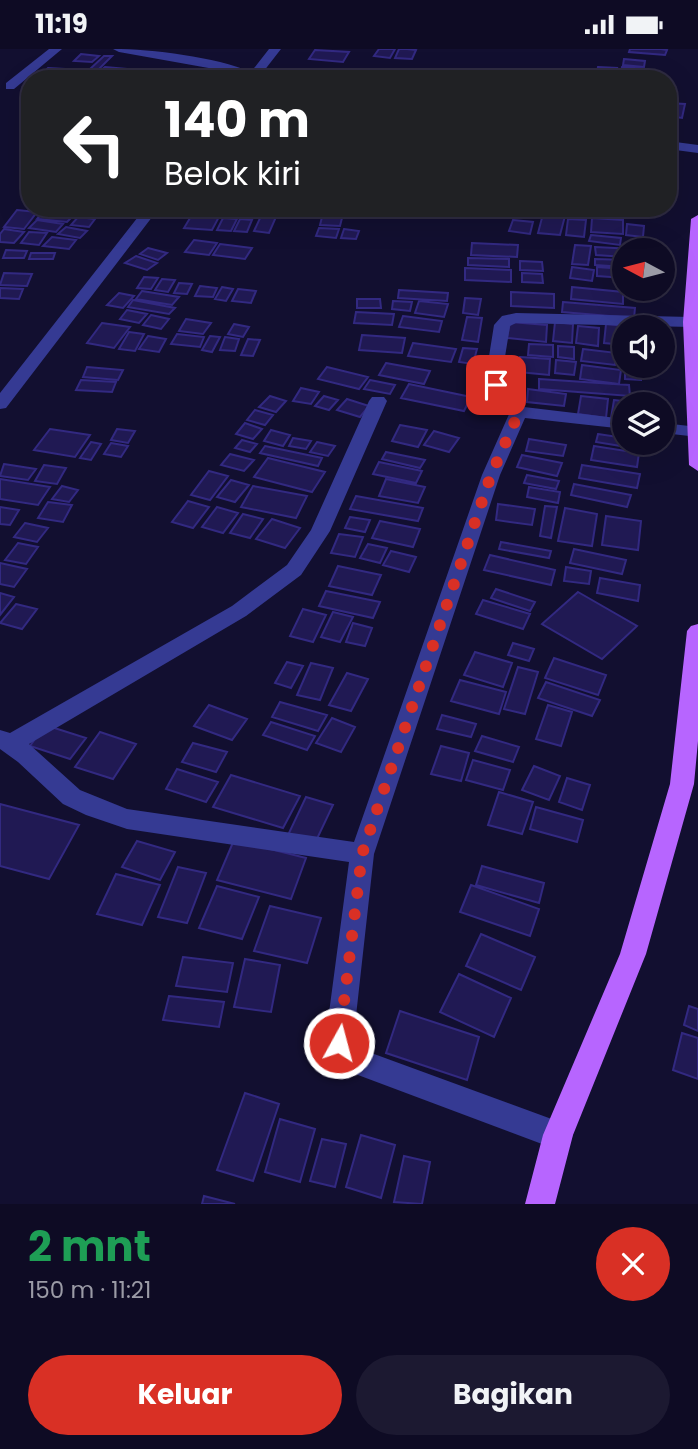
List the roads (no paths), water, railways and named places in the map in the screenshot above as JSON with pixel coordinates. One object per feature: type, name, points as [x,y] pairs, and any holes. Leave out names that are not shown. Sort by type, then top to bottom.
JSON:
[{"type":"main road","points":[[698,219],[691,323],[698,465]]},
{"type":"main road","points":[[540,1204],[558,1135],[633,954],[682,784],[698,631]]},
{"type":"street","points":[[30,70],[56,49]]},
{"type":"street","points":[[119,49],[236,70]]},
{"type":"street","points":[[260,70],[275,49]]},
{"type":"street","points":[[10,86],[21,77]]},
{"type":"street","points":[[677,146],[698,149]]},
{"type":"street","points":[[0,404],[145,217]]},
{"type":"street","points":[[612,423],[519,412],[496,385],[495,369],[502,325],[508,319],[691,323]]},
{"type":"street","points":[[362,854],[127,819],[67,794],[6,741],[239,611],[294,570],[320,531],[378,401]]},
{"type":"street","points":[[519,412],[491,475],[362,854],[339,1043],[344,1057],[558,1135]]},
{"type":"street","points":[[675,429],[697,432]]}]
